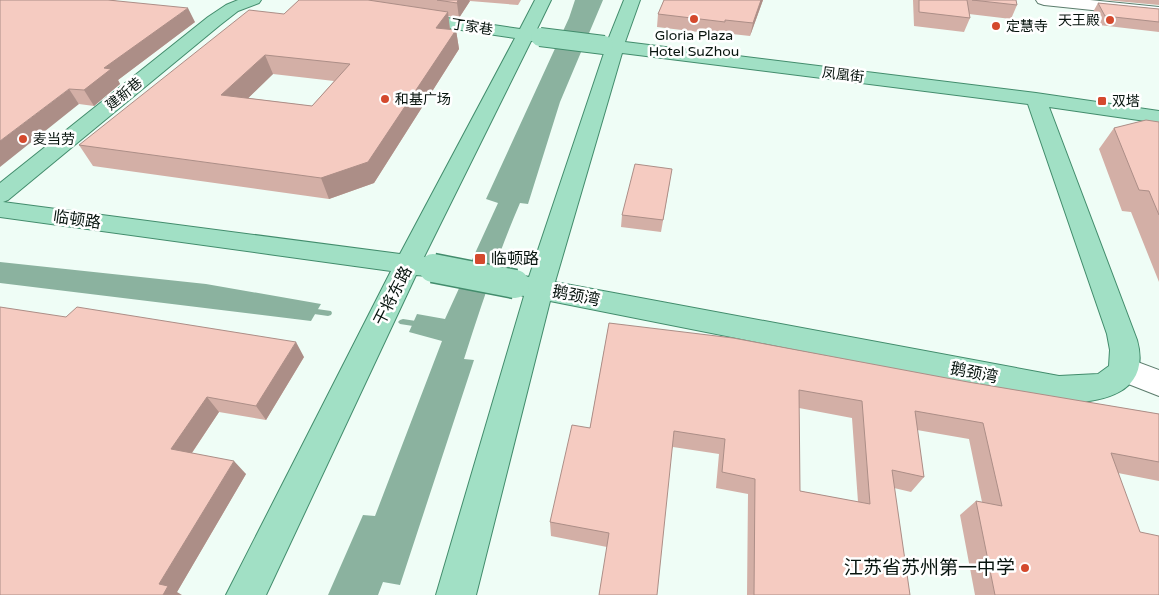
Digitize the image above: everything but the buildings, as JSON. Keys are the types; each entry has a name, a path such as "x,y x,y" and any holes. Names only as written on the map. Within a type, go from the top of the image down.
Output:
{"main road":[{"name":"建新巷","path":"0,195 214,21 232,8 253,0"},
{"name":"干将东路","path":"246,595 387,305 421,266 533,36 544,0"},
{"path":"456,595 527,287 609,45 632,0"},
{"name":"丁家巷","path":"394,15 533,36"},
{"name":"凤凰街","path":"533,36 1037,103 1159,117"},
{"name":"凤凰街","path":"1037,103 1159,125"},
{"path":"1037,103 1116,319 1124,347 1124,369"},
{"name":"临顿路","path":"0,209 421,266 527,287"},
{"name":"鹅颈湾","path":"527,287 1059,389 1100,386 1118,377 1124,369"}],"street":[{"path":"1044,0 1159,12"},
{"path":"1124,369 1159,384"}],"shaded area":[{"path":"575,0 603,0 560,102 528,204 520,203 490,280 464,359 474,360 400,585 383,582 378,595 328,595 363,515 375,516 442,341 409,332 417,314 445,319 498,203 486,199 569,18"},
{"path":"0,262 206,284 321,304 311,321 0,283"}],"waterway":[{"path":"317,312 328,313"},
{"path":"403,322 413,323"}],"place":[{"name":"Gloria Plaza Hotel SuZhou","path":"694,19"},
{"name":"天王殿","path":"1110,20"},
{"name":"定慧寺","path":"996,26"},
{"name":"和基广场","path":"385,99"},
{"name":"双塔","path":"1102,101"},
{"name":"麦当劳","path":"23,139"},
{"name":"临顿路","path":"480,259"},
{"name":"江苏省苏州第一中学","path":"1025,568"}]}
